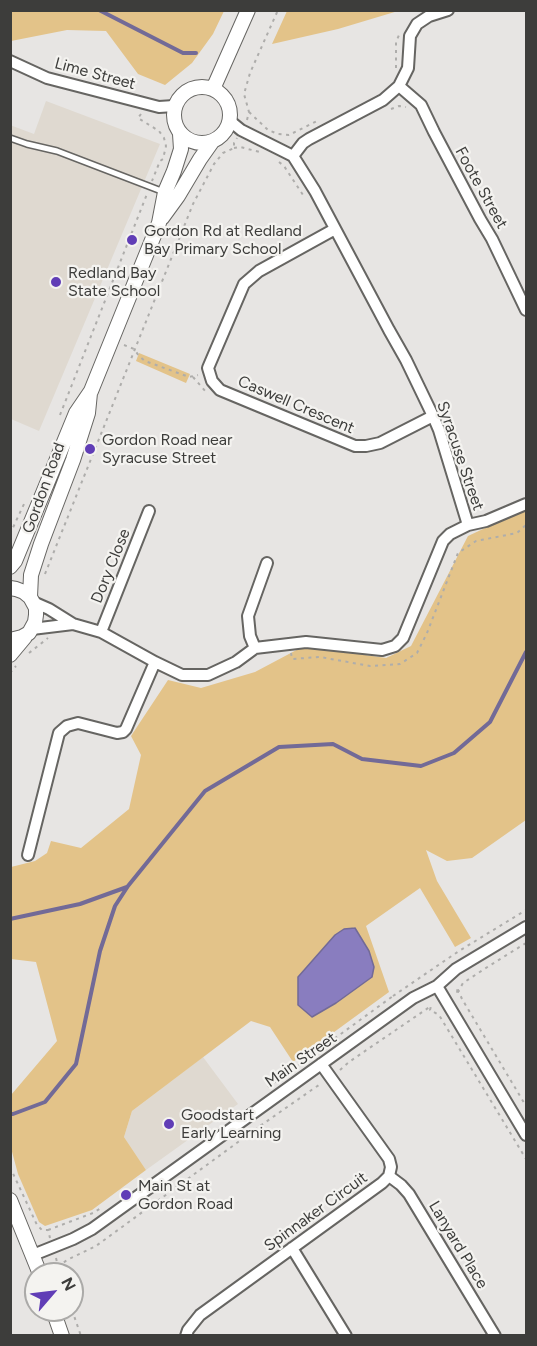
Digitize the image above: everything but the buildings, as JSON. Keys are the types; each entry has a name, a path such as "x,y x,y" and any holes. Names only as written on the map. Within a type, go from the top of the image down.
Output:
{"street":[{"path":"213,89 248,10"},
{"path":"174,106 180,96 190,89 201,87 213,89 227,102 230,121 241,130 293,156 309,139 383,100 399,86 408,68 410,36 417,24 429,16 448,10"},
{"name":"Lime Street","path":"10,61 47,78 149,104 174,106"},
{"name":"Foote Street","path":"399,86 421,105 492,239 526,310"},
{"name":"Gordon Road","path":"10,567 15,561 76,414 91,391 159,223 165,192 181,149 180,134 174,121 174,106"},
{"name":"Gordon Road","path":"159,223 200,159 212,142 224,134 230,121"},
{"path":"180,134 195,143 212,142"},
{"name":"Syracuse Street","path":"73,624 101,632 182,675 208,675 236,662 255,648 306,642 382,650 394,646 403,638 442,541 468,525 433,416 406,360 315,191 293,156"},
{"path":"208,369 244,284 259,271 335,229"},
{"name":"Caswell Crescent","path":"208,369 212,381 220,390 355,446 380,443 433,416"},
{"name":"Gordon Road","path":"30,631 36,615 32,599 31,575 88,413 91,391"},
{"path":"468,525 486,522 526,504"},
{"name":"Dory Close","path":"101,632 149,512"},
{"path":"255,648 250,636 248,616 267,563"},
{"path":"10,588 24,592 73,624"},
{"path":"10,640 22,638 30,631 73,624"},
{"path":"16,658 30,631"},
{"path":"28,855 59,734 67,726 78,723 117,733 123,732 155,662"},
{"name":"Main Street","path":"33,1255 92,1229 413,998 437,986 456,969 526,927"},
{"path":"437,986 526,1135"},
{"name":"Spinnaker Circuit","path":"186,1335 200,1315 382,1183 388,1176 391,1167 389,1159 321,1064"},
{"name":"Lanyard Place","path":"388,1176 409,1194 495,1335"},
{"path":"10,1200 36,1262"},
{"path":"292,1248 346,1335"}],"lane":[{"path":"10,138 57,151 165,192"}],"path":[{"path":"248,118 249,112 244,94 250,73 278,10"},
{"path":"396,70 396,42 400,30"},
{"path":"59,420 160,161 163,159 166,146 164,138 159,131 138,118 149,104"},
{"path":"392,108 399,106 410,109"},
{"path":"249,112 268,130 278,134 289,135 320,120"},
{"path":"234,143 234,148"},
{"path":"44,577 193,204 214,164 223,153 240,147 262,153"},
{"path":"271,158 284,166 307,201"},
{"path":"134,349 145,361 189,377 208,369"},
{"path":"10,534 24,504"},
{"path":"460,542 463,550"},
{"path":"28,653 55,634"},
{"path":"10,673 16,658"},
{"path":"262,1092 393,996 459,951 526,910"},
{"path":"526,943 463,983 459,990 454,991 459,992 526,1106"},
{"path":"393,996 402,1007"},
{"path":"339,1071 431,1006 430,1010 439,1014 526,1159"},
{"path":"64,1262 96,1246 319,1085"},
{"path":"10,1167 37,1225 42,1230 48,1230 93,1213 102,1207"},
{"path":"48,1230 57,1262"}],"shaded area":[{"path":"11,10 224,11 213,34 192,63 165,85 138,74 106,31 67,30 11,41"},
{"path":"287,11 398,11 338,29 272,44"},
{"name":"Redland Bay State School","path":"46,101 160,144 39,431 11,419 10,125 34,134"},
{"path":"139,353 190,374 186,383 136,361"},
{"path":"526,509 526,820 472,858 447,861 426,850 437,881 471,938 455,947 420,888 366,926 389,992 293,1062 270,1027 251,1021 132,1111 124,1137 146,1170 92,1210 45,1226 39,1222 18,1174 11,1148 11,1095 57,1041 36,962 11,959 11,867 35,861 47,853 51,841 81,848 129,809 141,755 131,736 168,680 201,688 255,672 304,646 386,658 411,646 468,536"},
{"path":"355,928 369,951 374,967 372,977 312,1017 298,1005 298,977 335,935 344,929"},
{"name":"Goodstart Early Learning","path":"203,1057 238,1104 146,1170 124,1137 132,1111"}],"waterway":[{"path":"99,10 183,53 196,53"},
{"path":"10,1114 45,1102 76,1064 100,951 115,906 128,886 205,791 279,747 333,744 362,759 421,766 454,753 490,722 526,652"},
{"path":"10,919 80,904 127,887"}],"place":[{"name":"Gordon Rd at Redland Bay Primary School","path":"132,240"},
{"name":"Redland Bay State School","path":"56,282"},
{"name":"Gordon Road near Syracuse Street","path":"90,449"},
{"name":"Goodstart Early Learning","path":"169,1124"},
{"name":"Main St at Gordon Road","path":"126,1195"}]}
